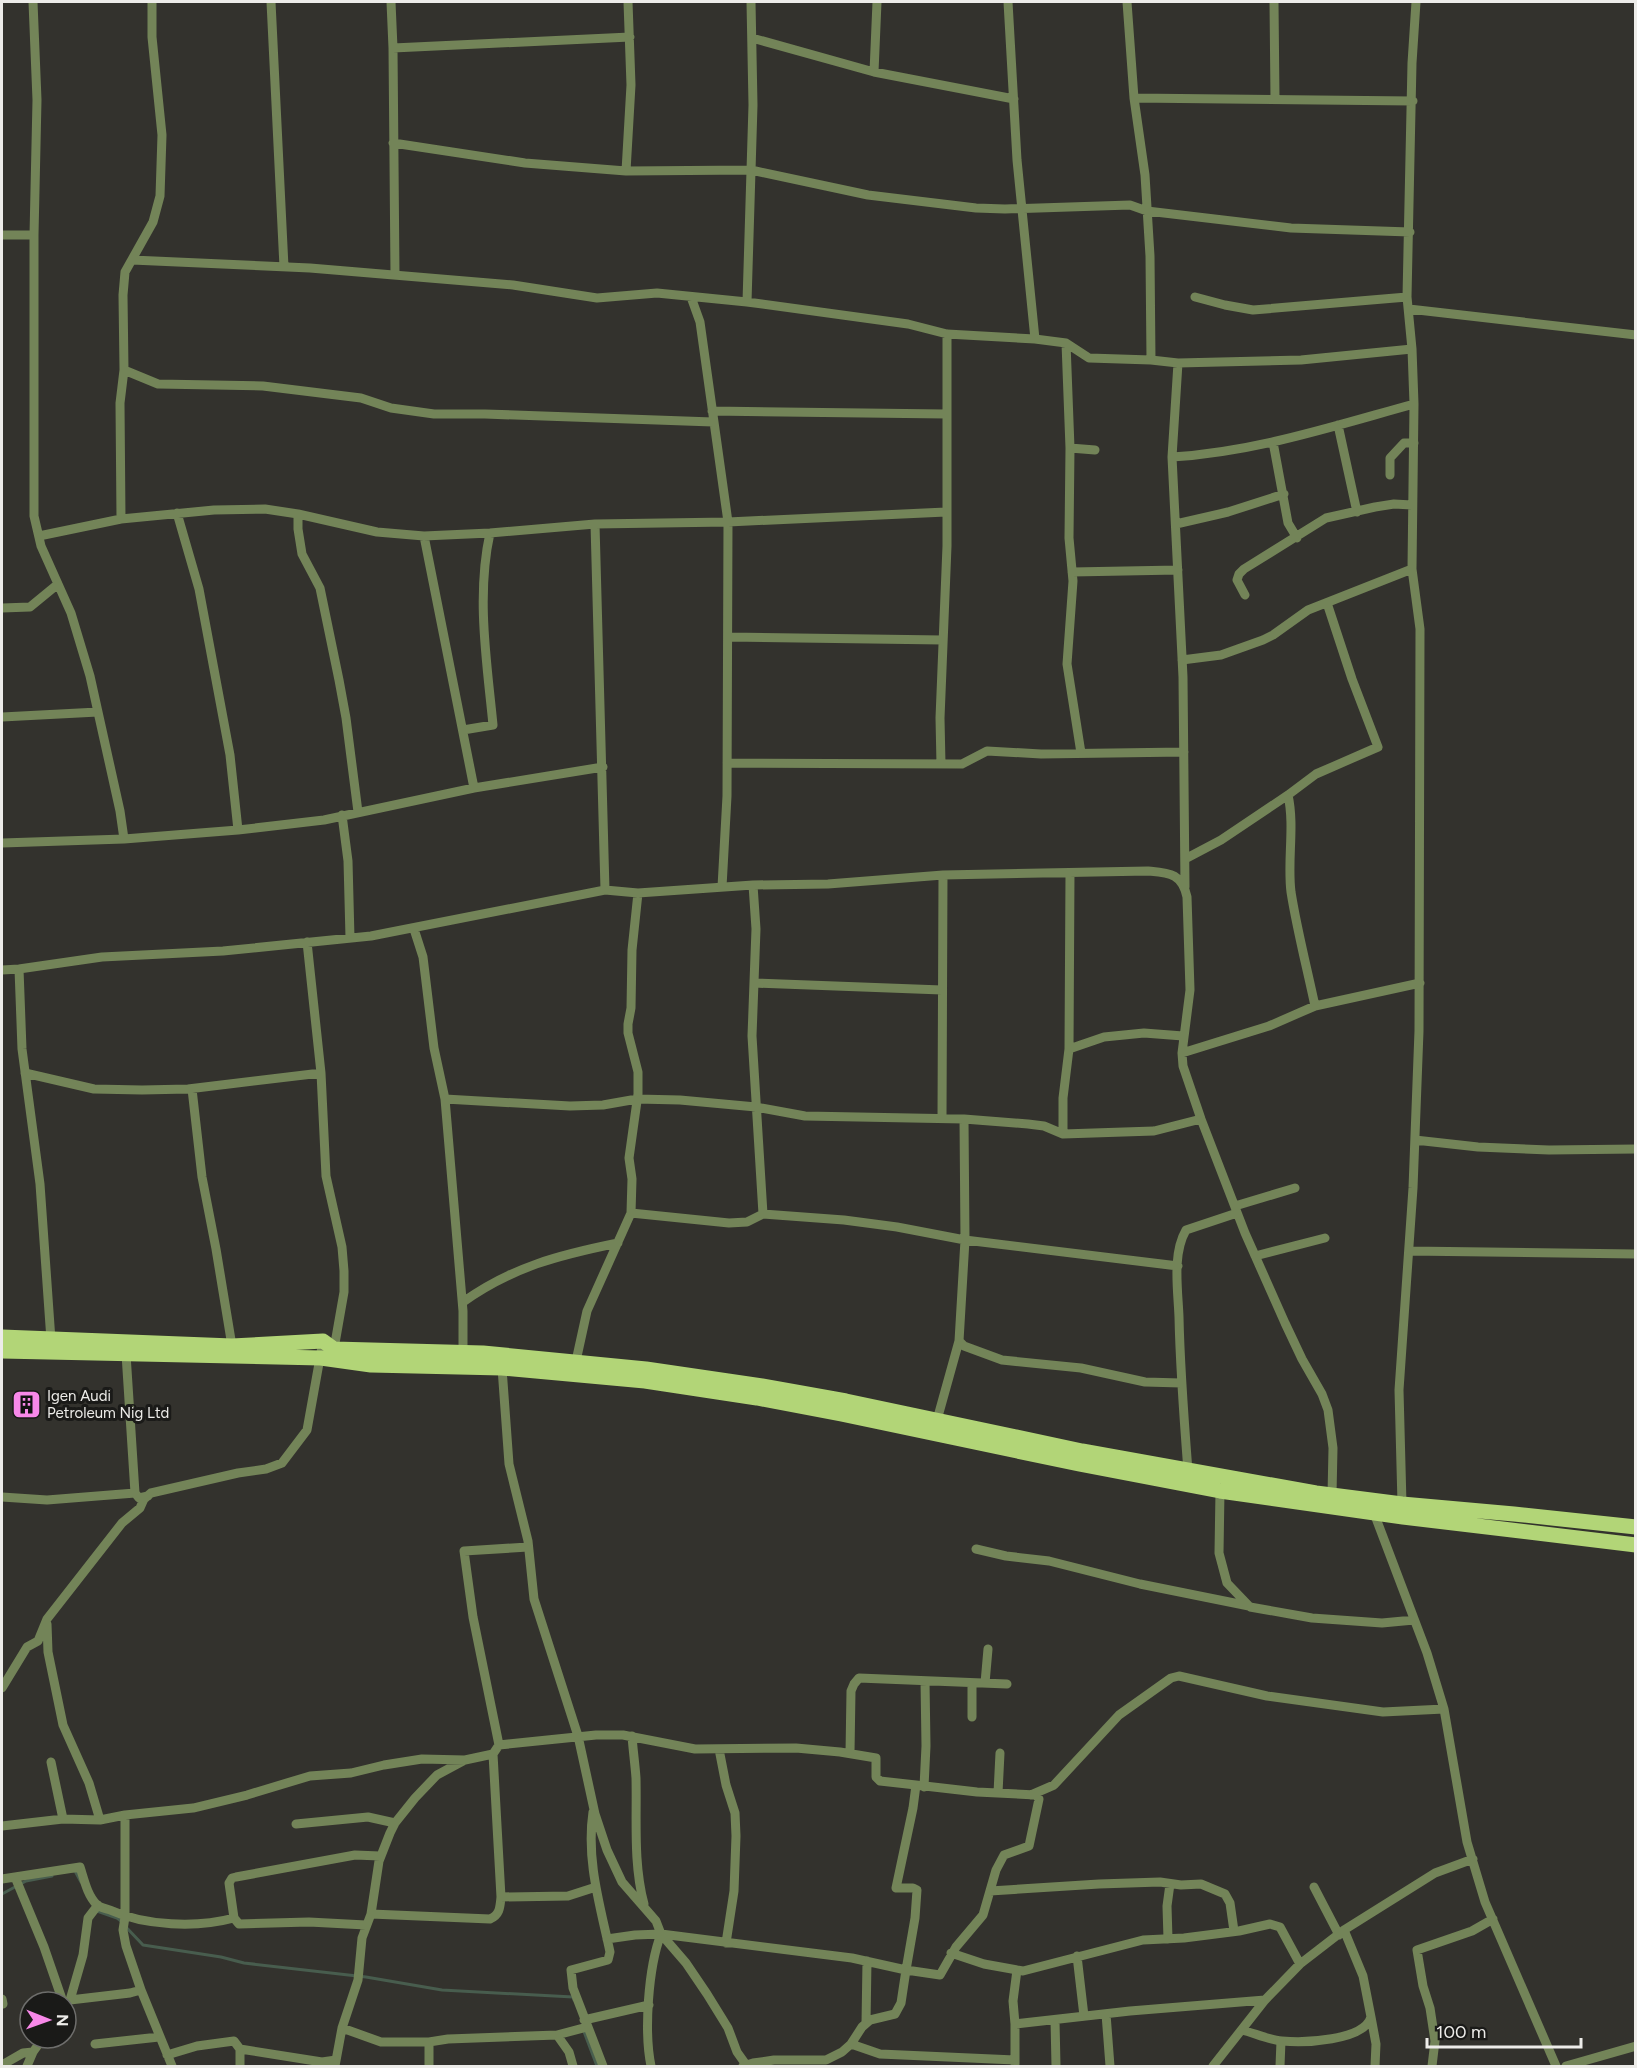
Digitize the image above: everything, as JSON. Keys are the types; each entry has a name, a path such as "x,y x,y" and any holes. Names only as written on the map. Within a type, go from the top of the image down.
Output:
{"main road":[{"path":"2,1337 231,1346 328,1345 576,1361 762,1386 1082,1451 1332,1495 1635,1527"},
{"path":"2,1351 321,1358 371,1365 502,1368 645,1381 757,1398 1220,1491 1374,1513 1635,1545"}],"street":[{"path":"33,2 37,100 34,235 34,516 41,546 71,613 90,676 120,811 124,839"},
{"path":"121,519 120,403 124,370 125,272 153,222 160,196 162,135 152,38 152,2"},
{"path":"272,2 284,267"},
{"path":"391,2 394,275"},
{"path":"626,171 631,85 628,2"},
{"path":"747,302 753,105 751,2"},
{"path":"874,72 877,2"},
{"path":"1008,2 1021,208 1035,339"},
{"path":"1127,2 1134,98 1145,175 1150,256 1151,360"},
{"path":"1274,2 1275,99"},
{"path":"1402,1504 1399,1390 1415,1140 1419,983 1420,629 1412,569 1414,404 1407,297 1416,2"},
{"path":"393,48 630,37"},
{"path":"752,38 874,72 1014,99"},
{"path":"1134,98 1413,101"},
{"path":"393,143 525,163 626,171 751,170 868,195 976,208 1130,205 1147,211 1291,228 1410,232"},
{"path":"2,235 34,235"},
{"path":"132,260 394,275 513,285 597,298 657,293 747,302 908,324 948,334 1066,343 1089,358 1178,363 1301,360 1412,349"},
{"path":"691,297 700,322 728,522 727,763 722,887"},
{"path":"1195,297 1253,310 1407,297"},
{"path":"1409,309 1635,335"},
{"path":"941,764 948,334"},
{"path":"1066,343 1070,448 1069,538 1072,572 1068,664 1082,753"},
{"path":"1178,363 1172,457 1182,660 1185,887 1190,990 1182,1053 1183,1066 1201,1119 1255,1256 1297,1350 1322,1394 1328,1410 1333,1448 1332,1495"},
{"path":"124,370 158,384 263,386 361,398 391,408 434,414 713,422"},
{"path":"1172,457 1209,454 1273,442 1414,404"},
{"path":"712,411 946,414"},
{"path":"1338,424 1357,512"},
{"path":"1273,442 1288,523 1297,538"},
{"path":"1390,475 1390,458 1404,443 1414,442"},
{"path":"1070,448 1095,450"},
{"path":"1176,524 1228,512 1284,494"},
{"path":"1245,595 1237,580 1239,574 1326,518 1385,506 1412,505"},
{"path":"39,536 121,519 214,510 265,509 377,532 424,536 490,534 595,524 728,522 946,512"},
{"path":"177,513 199,589 230,755 238,830"},
{"path":"298,514 302,554 320,588 339,680 358,812"},
{"path":"595,524 605,890"},
{"path":"463,730 493,725 483,605 486,550 490,534"},
{"path":"424,536 474,788"},
{"path":"1182,660 1221,655 1263,640 1308,610 1412,569"},
{"path":"1072,572 1178,570"},
{"path":"2,608 30,607 58,584"},
{"path":"1185,859 1221,840 1316,774 1378,747 1352,679 1327,603"},
{"path":"729,637 943,640"},
{"path":"2,717 98,712"},
{"path":"727,763 962,764 987,751 1184,752"},
{"path":"2,843 124,839 238,830 324,820 474,788 603,767"},
{"path":"1288,795 1292,816 1291,891 1315,1006"},
{"path":"342,815 348,861 350,938"},
{"path":"2,970 102,957 223,951 350,938 414,929 605,890 638,892 753,885 828,884 943,875 1148,871 1169,873 1180,880 1185,887"},
{"path":"1062,1134 1069,1048 1070,873"},
{"path":"942,1118 943,875"},
{"path":"753,885 756,929 752,1036 763,1214"},
{"path":"576,1361 587,1311 631,1213 632,1179 629,1158 638,1099 638,1072 628,1033 632,950 638,892"},
{"path":"414,929 423,957 434,1048 445,1099 463,1302 463,1352"},
{"path":"126,1354 135,1493 139,1498 164,1488 266,1469 282,1463 307,1430 321,1358 328,1345 344,1292 344,1271 342,1247 326,1176 321,1073 307,942"},
{"path":"19,969 25,1073 40,1184 51,1340"},
{"path":"754,983 942,990"},
{"path":"1182,1053 1269,1026 1315,1006 1419,983"},
{"path":"1069,1048 1104,1037 1144,1033 1184,1036"},
{"path":"25,1073 94,1089 192,1089 321,1073"},
{"path":"192,1089 202,1177 231,1346"},
{"path":"445,1099 570,1106 603,1105 638,1099 680,1100 756,1107 805,1116 942,1118 1044,1126 1062,1134 1154,1131 1201,1119"},
{"path":"937,1420 959,1341 965,1240 964,1119"},
{"path":"1415,1140 1478,1147 1549,1150 1635,1149"},
{"path":"1188,1471 1181,1383 1178,1266 1182,1237 1186,1230 1295,1188"},
{"path":"631,1213 729,1223 747,1222 763,1214 897,1227 965,1240 1178,1266"},
{"path":"1255,1256 1325,1238"},
{"path":"463,1302 478,1291 528,1266 565,1254 618,1243"},
{"path":"1409,1251 1635,1254"},
{"path":"959,1341 964,1346 1002,1360 1081,1368 1145,1382 1181,1383"},
{"path":"502,1368 509,1464 528,1547 534,1599 578,1737 607,1850 622,1882 645,1906 656,1921 661,1934 686,1963 707,1994 728,2028 745,2066 774,2060 827,2063 851,2044 866,2023 895,2014 901,2003 915,1918 917,1890 896,1888 920,1786 926,1746 925,1681"},
{"path":"1220,1491 1219,1553 1227,1583 1250,1607"},
{"path":"2,1497 47,1500 135,1493"},
{"path":"2,1688 27,1647 38,1641 47,1619 122,1523 140,1508 148,1496"},
{"path":"1374,1513 1427,1653 1444,1709 1465,1831 1485,1902 1556,2067"},
{"path":"371,1914 490,1919 496,1917 499,1912 501,1897 493,1754 499,1745 473,1617 464,1551 528,1547"},
{"path":"976,1549 1006,1556 1049,1561 1140,1584 1311,1618 1371,1623 1414,1620"},
{"path":"47,1619 48,1652 63,1725 89,1783 100,1820"},
{"path":"985,1683 988,1649"},
{"path":"1031,1795 1054,1785 1119,1715 1171,1678 1179,1676 1267,1696 1383,1712 1444,1709"},
{"path":"850,1754 851,1691 859,1678 1007,1684"},
{"path":"972,1683 972,1717"},
{"path":"499,1745 596,1735 632,1736 695,1749 796,1748 876,1758 876,1777 880,1780 998,1794 1036,1795 1039,1798 1029,1846 1004,1855 996,1870 983,1915 951,1953 940,1975 867,1961 661,1934 607,1939"},
{"path":"632,1736 636,1778 635,1823 640,1889 645,1906"},
{"path":"719,1749 726,1785 735,1813 736,1836 734,1891 726,1943"},
{"path":"998,1794 1000,1753"},
{"path":"2,1826 63,1819 100,1820 193,1808 310,1776 351,1773 422,1759 465,1760 493,1754"},
{"path":"240,2049 335,2063 342,2028 358,1975 362,1938 371,1914 380,1857 395,1823 415,1798 437,1775 465,1760"},
{"path":"51,1762 63,1819"},
{"path":"594,1806 590,1849 610,1952 608,1960 571,1970 573,1988 600,2053 603,2067"},
{"path":"125,1815 123,1930 141,1990 172,2067"},
{"path":"296,1824 368,1817 395,1823"},
{"path":"366,1925 309,1922 239,1924 234,1918 229,1888 232,1878 355,1855 380,1857"},
{"path":"1213,2067 1265,2000 1300,1964 1342,1933 1435,1873 1473,1859"},
{"path":"2,1880 17,1882 80,1867 88,1890 98,1905 125,1917 173,1923 223,1921 234,1918"},
{"path":"17,1882 62,1990"},
{"path":"990,1891 1099,1884 1160,1882 1181,1885 1201,1884 1225,1894 1230,1903 1234,1931"},
{"path":"1168,1939 1167,1906 1170,1884"},
{"path":"501,1897 568,1896 596,1887"},
{"path":"1314,1887 1342,1933 1363,1976 1376,2044 1376,2067"},
{"path":"70,1990 83,1955 89,1914 98,1905"},
{"path":"1432,2067 1435,2041 1417,1950 1472,1931 1492,1919"},
{"path":"951,1953 984,1964 1017,1970 1030,1969 1143,1940 1234,1931 1270,1924 1280,1927 1300,1964"},
{"path":"651,2067 649,1986 661,1934"},
{"path":"1077,1956 1084,2016"},
{"path":"866,2023 867,1961"},
{"path":"851,2044 880,2054 1015,2063 1013,2001 1017,1970"},
{"path":"78,2000 141,1990"},
{"path":"1015,2024 1265,2000"},
{"path":"342,2028 381,2042 429,2042 448,2039 557,2035 577,2030 586,2023 649,2005"},
{"path":"1106,2014 1110,2067"},
{"path":"1242,2030 1281,2041 1337,2038 1362,2030 1371,2017"},
{"path":"1055,2020 1056,2067"},
{"path":"557,2035 569,2052 573,2067"},
{"path":"95,2043 159,2037"},
{"path":"167,2055 197,2046 234,2041 240,2049 240,2067"},
{"path":"1280,2067 1281,2041"},
{"path":"429,2042 429,2067"},
{"path":"1566,2067 1635,2046"},
{"path":"2,2066 23,2053 33,2052 27,2067"}],"waterway":[{"path":"73,1871 81,1882"},
{"path":"2,1894 26,1881 52,1876"},
{"path":"97,1911 121,1921"},
{"path":"125,1926 143,1945 221,1957 244,1963 366,1977 442,1990 573,1997 574,2000"},
{"path":"583,2029 597,2066"}],"place":[{"name":"Igen Audi Petroleum Nig Ltd","path":"26,1405"}]}
